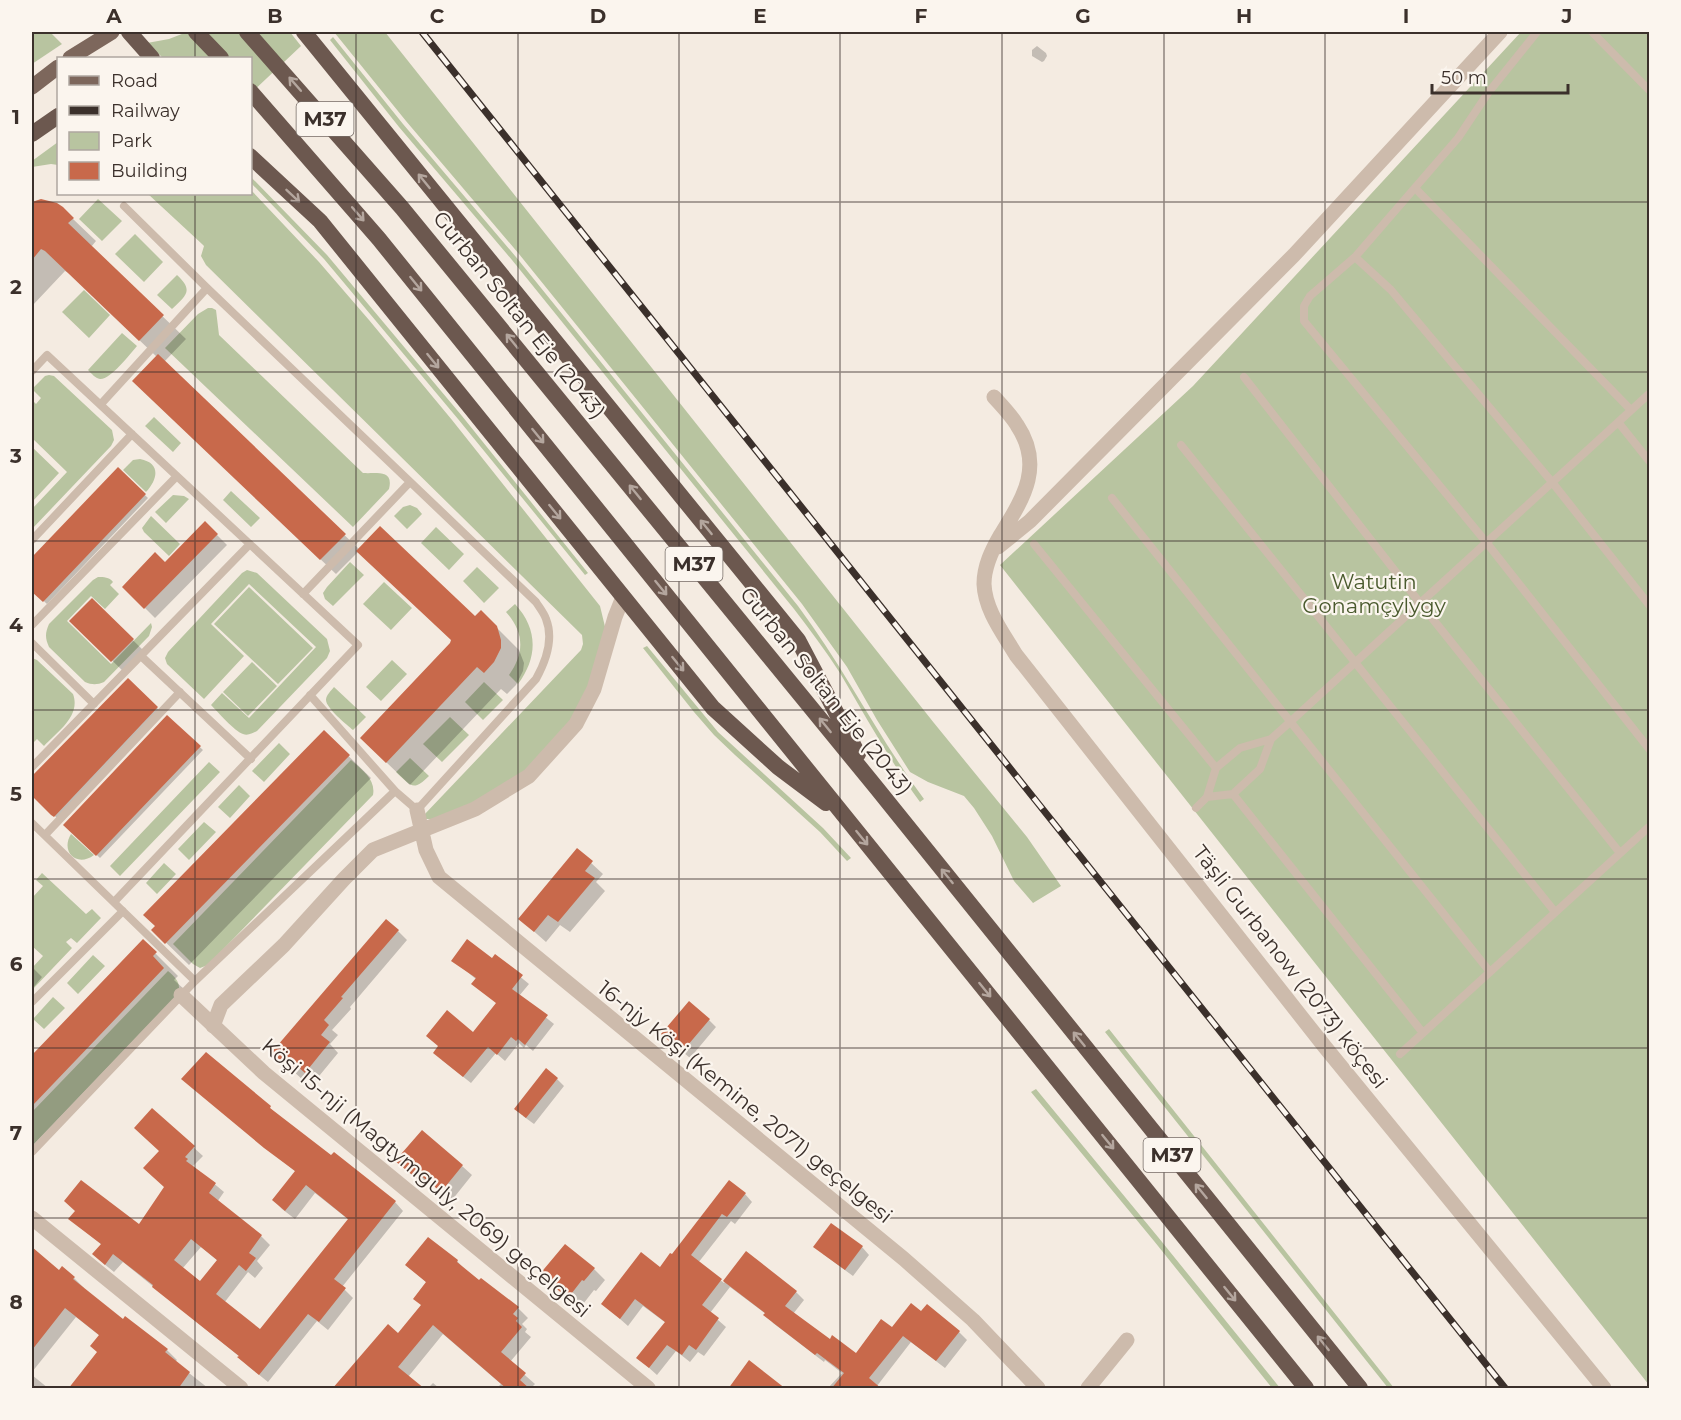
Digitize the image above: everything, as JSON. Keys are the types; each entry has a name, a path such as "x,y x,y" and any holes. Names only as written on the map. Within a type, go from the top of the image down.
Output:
{"highway":[{"path":"129,32 151,57"},
{"path":"196,32 220,57"},
{"name":"Gurban Soltan Eje (2043)","path":"247,32 402,208 875,786 1360,1389"},
{"path":"304,32 798,640 875,786"},
{"name":"M37","path":"252,93 379,238 1306,1389"},
{"path":"32,134 57,117"},
{"path":"252,158 320,221 713,708 778,767 847,819"}],"main road":[{"path":"72,57 112,32"},
{"path":"32,87 57,68"}],"street":[{"path":"990,553 1030,521 1293,255 1500,32"},
{"name":"Täşli Gurbanow (2073) köçesi","path":"994,397 1018,426 1027,447 1031,470 1025,493 990,553 984,582 986,598 993,616 1016,655 1325,1047 1604,1389"},
{"path":"213,1026 221,1005 284,945 373,850 475,809 529,776 576,724 594,689 623,597"},
{"name":"16-njy Köşi (Kemine, 2071) geçelgesi","path":"417,810 426,850 438,877 903,1259 973,1320 1038,1389"},
{"name":"Köşi 15-nji (Magtymguly, 2069) geçelgesi","path":"181,995 264,1073 648,1389"},
{"path":"32,1218 241,1389"},
{"path":"1088,1389 1127,1340"}],"lane":[{"path":"1537,32 1488,93 1458,138 1355,257 1310,296 1304,306 1304,321 1486,542 1650,750"},
{"path":"1592,32 1650,91"},
{"path":"1415,188 1630,410"},
{"path":"124,206 536,602 546,619 550,639 545,663 537,679 417,810 394,791 310,694"},
{"path":"1355,257 1391,290 1552,482 1650,606"},
{"path":"100,405 207,288"},
{"path":"32,370 47,354 358,645 114,902"},
{"path":"1244,377 1420,603 1620,853"},
{"path":"1196,808 1207,797 1216,768 1239,748 1271,739 1650,393"},
{"path":"1618,422 1650,462"},
{"path":"32,540 132,434"},
{"path":"1181,445 1555,912"},
{"path":"32,625 177,476"},
{"path":"303,594 410,482"},
{"path":"1112,498 1490,972"},
{"path":"32,767 250,544"},
{"path":"1034,544 1216,768"},
{"path":"32,643 94,704"},
{"path":"141,656 251,759"},
{"path":"45,835 180,692"},
{"path":"1207,797 1233,794 1260,769 1271,739"},
{"path":"32,1152 195,981 394,791"},
{"path":"1233,794 1423,1033"},
{"path":"1400,1054 1650,826"},
{"path":"33,827 45,835 195,981"},
{"path":"32,1002 123,911"}],"green space":[{"path":"34,32 50,32 62,44 32,64 32,36"},
{"path":"187,32 290,32 301,46 252,92 252,57 162,57 147,43 169,39"},
{"path":"334,32 385,32 1027,837 1061,886 1033,903 1014,881 992,836 964,796 928,782 910,772 847,667 802,604 519,254"},
{"name":"Watutin Gonamçylygy","path":"1521,32 1649,32 1649,1385 1000,565 1193,386"},
{"path":"333,37 403,124 516,257 798,606 924,799 920,802 909,786 840,673 794,609 512,260 399,127 330,40"},
{"path":"57,143 57,165 32,167 32,161"},
{"path":"252,178 327,255 462,416 588,573 585,575 324,259 252,184"},
{"path":"252,191 319,262 369,320 600,606 607,635 574,725 511,783 471,805 437,819 425,819 424,815 581,650 582,635 206,265 201,256 204,246 149,195 252,195"},
{"path":"98,199 122,221 102,241 79,219"},
{"path":"135,234 163,262 144,282 115,254"},
{"path":"177,275 187,289 172,309 157,295"},
{"path":"84,290 110,315 89,338 62,312"},
{"path":"208,308 216,310 219,335 363,473 383,474 389,478 389,489 353,527 165,348 198,314"},
{"path":"122,333 137,346 109,375 97,378 88,370"},
{"path":"49,375 54,376 112,430 114,440 111,446 32,529 32,509 67,472 32,438 32,400 36,404 41,398 32,389"},
{"path":"154,417 181,443 173,452 145,426"},
{"path":"32,447 59,473 32,502"},
{"path":"140,459 151,464 155,472 153,482 146,492 123,470 133,460"},
{"path":"231,491 260,518 251,527 223,500"},
{"path":"173,495 189,499 166,523 155,512"},
{"path":"410,505 422,514 407,529 394,516 403,507"},
{"path":"151,516 180,544 169,556 142,528"},
{"path":"436,527 464,554 449,570 421,543"},
{"path":"350,562 364,575 333,606 325,599 323,593"},
{"path":"477,567 499,588 484,603 463,581"},
{"path":"247,570 257,573 327,639 330,651 327,658 257,731 247,735 235,729 211,705 222,693 249,718 316,647 249,584 211,624 244,656 204,699 167,664 165,658 168,652"},
{"path":"98,577 111,580 113,582 110,585 119,594 105,609 91,596 67,621 111,664 151,623 152,627 149,636 104,682 90,684 85,682 49,647 46,636 49,624"},
{"path":"384,582 412,608 391,630 363,604"},
{"path":"249,587 313,648 278,684 214,624"},
{"path":"515,604 528,623 533,643 529,664 518,684 509,675 520,651 519,635 506,612"},
{"path":"647,646 718,732 823,828 851,858 847,861 820,832 714,735 643,648"},
{"path":"32,658 73,694 75,702 67,723 44,746 37,739 32,744"},
{"path":"392,660 407,674 381,701 366,687"},
{"path":"252,662 277,686 248,716 223,692"},
{"path":"484,682 503,700 483,720 465,702"},
{"path":"334,687 366,717 353,730 337,716 327,703 327,696"},
{"path":"450,717 469,735 442,762 423,744"},
{"path":"279,743 290,754 264,782 252,771"},
{"path":"410,758 429,776 419,784 409,784 396,772"},
{"path":"351,760 364,771 370,780 373,795 208,965 200,968 193,964 173,944"},
{"path":"209,762 220,772 120,876 110,866"},
{"path":"239,785 250,796 230,818 218,807"},
{"path":"204,822 216,832 189,860 178,849"},
{"path":"71,834 94,855 82,860 72,856 68,847"},
{"path":"164,863 176,874 157,894 146,883"},
{"path":"42,873 86,914 92,909 101,918 77,943 71,938 66,942 72,948 32,990 32,968 43,956 32,946 32,898 43,886 36,880"},
{"path":"93,955 105,966 78,994 67,983"},
{"path":"168,971 178,982 177,995 32,1146 32,1112"},
{"path":"53,997 65,1008 44,1029 33,1019"},
{"path":"1109,1029 1394,1388 1388,1388 1105,1032"},
{"path":"1036,1089 1280,1388 1272,1388 1031,1092"}],"building":[{"path":"41,199 63,207 74,218 68,223 164,315 139,341 45,251 41,249 32,260 32,202"},
{"path":"158,354 346,534 320,560 132,381"},
{"path":"118,467 146,494 43,602 32,592 32,557"},
{"path":"205,521 218,534 144,609 122,587 155,552 165,562"},
{"path":"380,526 475,616 481,610 497,626 501,640 501,648 494,662 484,673 477,667 386,763 360,738 451,640 356,551"},
{"path":"92,598 134,639 111,662 69,621"},
{"path":"128,678 158,707 54,817 32,796 32,776"},
{"path":"167,715 201,746 96,856 63,825"},
{"path":"324,730 350,755 165,944 151,930 155,926 143,915"},
{"path":"577,848 593,861 585,871 595,878 558,922 548,915 534,932 518,919"},
{"path":"386,919 399,930 324,1020 329,1025 321,1035 330,1042 305,1073 297,1066 293,1071 271,1053"},
{"path":"143,939 157,952 153,956 164,968 32,1106 32,1055"},
{"path":"467,939 492,958 495,954 523,975 512,989 548,1015 525,1045 511,1037 497,1055 488,1047 463,1077 433,1053 438,1046 426,1036 447,1010 473,1032 496,1003 471,984 476,978 451,961"},
{"path":"689,1001 710,1019 682,1052 661,1034"},
{"path":"206,1052 271,1106 270,1108 331,1155 334,1152 396,1201 334,1279 346,1288 319,1322 308,1314 259,1375 237,1357 239,1356 113,1254 105,1265 92,1254 101,1244 68,1219 75,1211 64,1201 81,1180 139,1224 164,1187 143,1168 159,1151 134,1128 152,1108 195,1146 185,1157 188,1159 186,1161 216,1183 209,1193 262,1235 249,1253 256,1258 246,1271 239,1265 216,1294 260,1329 348,1219 306,1185 285,1211 272,1200 295,1171 181,1079","holes":["191,1239 217,1260 200,1281 174,1260"]},
{"path":"546,1068 558,1078 526,1118 514,1109"},
{"path":"422,1130 463,1165 441,1192 419,1174 416,1178 395,1161"},
{"path":"729,1180 746,1193 727,1217 722,1214 691,1255 722,1279 702,1305 719,1318 696,1350 689,1345 682,1355 667,1345 649,1368 636,1358 665,1322 635,1299 620,1319 601,1304 641,1252 660,1267"},
{"path":"831,1223 863,1246 845,1270 813,1247"},
{"path":"428,1237 479,1280 481,1278 519,1307 513,1314 518,1318 516,1321 522,1327 501,1352 526,1373 520,1380 530,1389 507,1389 433,1325 398,1367 425,1389 332,1389 388,1324 398,1333 421,1305 413,1299 426,1282 405,1265"},
{"path":"565,1244 595,1268 568,1298 539,1275"},
{"path":"32,1247 59,1270 62,1266 75,1277 73,1279 123,1319 125,1316 168,1349 165,1352 190,1372 178,1389 68,1389 97,1352 90,1346 99,1335 65,1308 32,1350"},
{"path":"746,1251 797,1291 785,1306 830,1339 832,1335 856,1353 881,1319 892,1327 911,1303 921,1311 927,1304 960,1331 936,1361 903,1336 869,1378 882,1389 831,1389 844,1373 817,1353 815,1355 723,1281"},
{"path":"749,1360 786,1389 728,1389"}],"railway":[{"path":"422,32 1505,1388"}]}
